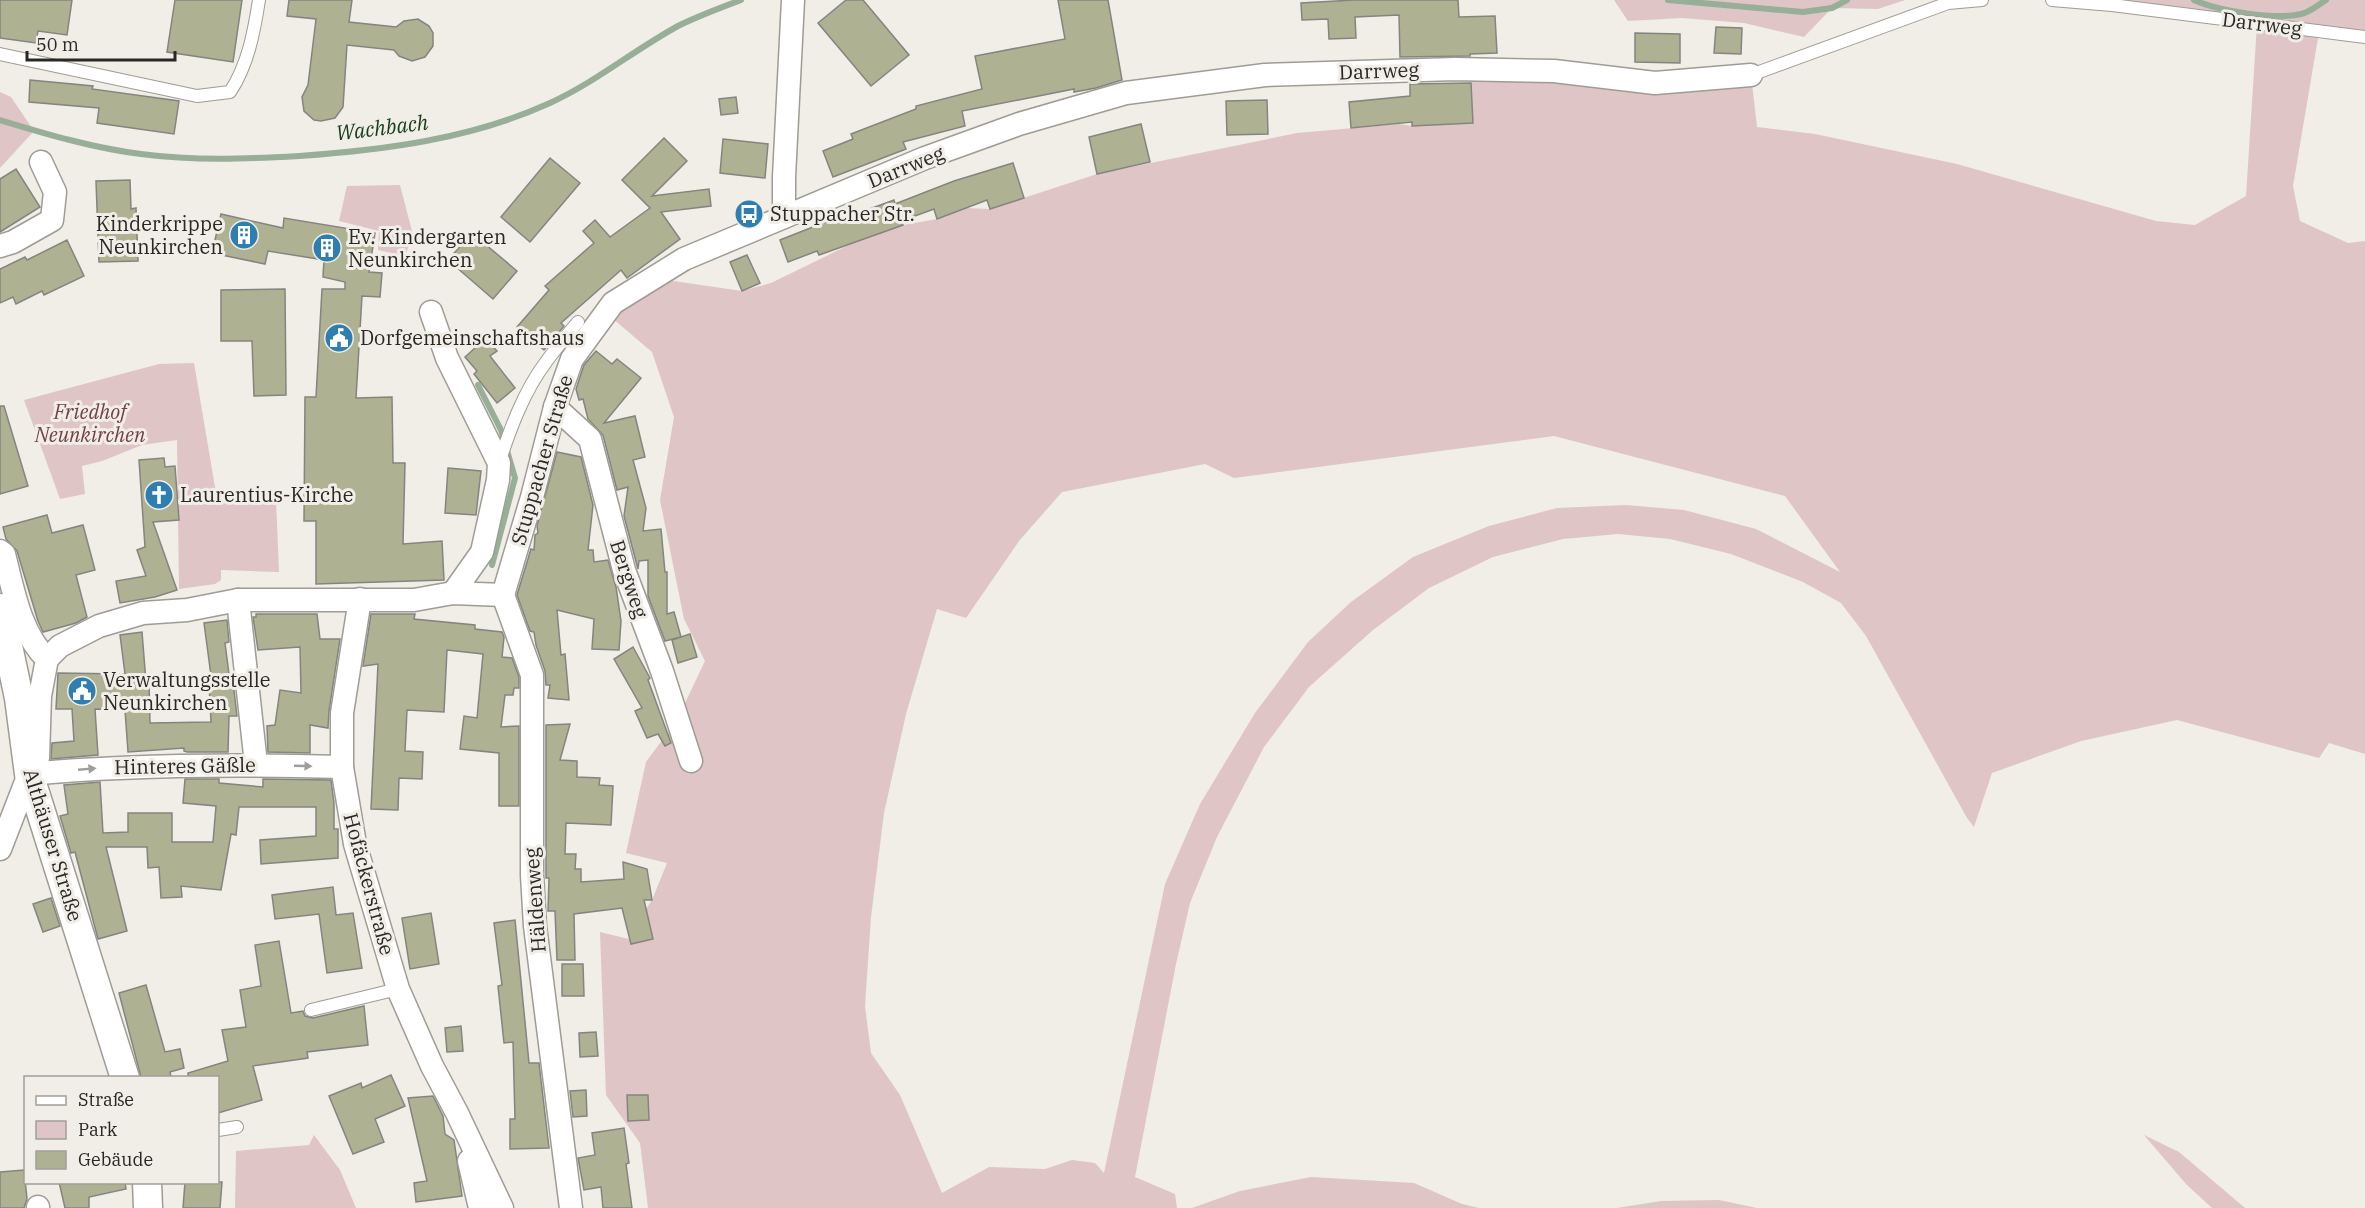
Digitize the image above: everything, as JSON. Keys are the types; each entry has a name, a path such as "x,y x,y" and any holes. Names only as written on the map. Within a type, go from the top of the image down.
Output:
{"street":[{"path":"784,217 792,11"},
{"name":"Darrweg","path":"784,217 925,158 1019,124 1126,93 1265,75 1455,69 1554,71 1655,83 1750,75"},
{"path":"0,246 13,243 52,220 55,192 41,162"},
{"name":"Stuppacher Straße","path":"502,595 532,497 555,407 572,359 612,303 684,259 784,217"},
{"path":"431,312 447,358 499,463 498,480 482,552 453,593"},
{"name":"Bergweg","path":"555,407 590,439 624,570 662,671 691,761"},
{"path":"0,551 4,554 15,597 35,648 47,659"},
{"path":"0,849 29,774 38,758 40,696 47,659 60,646 99,626 143,613 187,610 238,600 414,600 453,593 502,595"},
{"name":"Häldenweg","path":"502,595 532,675 531,874 535,926 571,1208"},
{"name":"Hofäckerstraße","path":"360,599 342,713 342,767 355,844 398,989 432,1066 502,1208"},
{"path":"238,600 256,764"},
{"name":"Althäuser Straße","path":"0,608 19,698 29,774 125,1076"},
{"name":"Hinteres Gäßle","path":"29,774 106,767 256,764 342,767"},
{"name":"Hofäckerstraße","path":"457,1113 480,1208"},
{"path":"147,1184 148,1208"}],"lane":[{"path":"0,54 197,96 230,92 240,77 250,48 259,0"},
{"name":"Darrweg","path":"1750,75 1948,3 1982,0"},
{"name":"Darrweg","path":"2052,0 2112,5 2365,37"},
{"path":"499,463 508,436 539,372 578,322"},
{"path":"311,1010 398,989"},
{"path":"219,1130 237,1127"}],"green space":[{"path":"1614,0 1905,0 1878,9 1832,8 1804,37 1744,23 1682,18 1628,21"},
{"path":"2052,0 2365,0 2365,37 2319,32 2293,186 2300,221 2348,243 2365,241 2365,754 2329,743 2319,758 2177,720 2081,741 1992,773 1974,827 1866,636 1841,603 1803,582 1731,554 1670,539 1618,534 1563,539 1493,557 1429,588 1373,630 1309,687 1264,747 1217,837 1190,903 1135,1177 1175,1194 1177,1208 648,1208 640,1143 606,1095 600,932 641,942 653,938 646,909 667,863 626,853 646,762 677,720 705,661 684,619 660,500 674,417 652,352 605,312 653,278 742,291 771,283 853,243 903,225 937,219 964,208 990,209 1097,174 1297,133 1399,124 1412,126 1473,123 1471,81 1475,69 1751,75 1757,127 1815,134 1957,164 2156,221 2195,225 2246,196 2257,24","holes":["1554,436 1785,496 1840,572 1756,529 1684,510 1626,505 1557,508 1489,526 1413,557 1351,602 1308,642 1255,713 1200,804 1165,884 1104,1173 1095,1163 1072,1160 1045,1169 989,1167 942,1193 900,1095 871,1053 865,1006 871,917 884,813 906,714 937,609 966,618 1019,541 1062,492 1205,464 1234,478"]},
{"path":"0,92 11,97 34,131 0,168"},
{"path":"400,185 413,235 405,256 378,250 379,231 339,221 347,186"},
{"name":"Friedhof Neunkirchen","path":"194,363 217,499 276,499 279,572 221,570 221,580 215,584 179,589 177,440 142,445 102,461 82,466 85,494 60,499 24,400 159,364"},
{"path":"314,1135 340,1170 356,1208 235,1208 236,1151 309,1145"},
{"path":"2144,1135 2179,1152 2245,1208 2212,1208 2186,1184"},
{"path":"1311,1177 1414,1183 1462,1204 1479,1208 1192,1208 1240,1191"},
{"path":"1719,1200 1757,1208 1617,1208 1661,1201"}],"building":[{"path":"0,0 72,0 67,35 38,31 36,43 0,38"},
{"path":"175,0 242,0 233,62 167,52"},
{"path":"289,0 352,0 349,22 396,27 404,21 418,19 429,26 433,33 433,46 425,57 412,61 399,56 394,50 347,45 343,107 335,118 314,120 304,111 302,97 308,85 316,19 287,16"},
{"path":"846,0 863,0 909,55 871,86 818,23"},
{"path":"1058,0 1108,0 1122,80 1096,88 1074,92 1074,89 962,111 965,126 903,142 906,149 833,177 823,151 853,139 851,134 916,109 916,106 982,89 975,56 1065,39"},
{"path":"1354,0 1458,0 1459,17 1495,16 1497,53 1470,54 1470,56 1400,57 1399,15 1355,17 1356,38 1329,39 1328,19 1302,20 1301,3"},
{"path":"1716,27 1742,28 1741,54 1714,53"},
{"path":"1635,33 1680,34 1680,63 1635,62"},
{"path":"30,80 93,86 92,89 179,101 174,134 97,123 99,108 29,102"},
{"path":"1471,83 1473,123 1412,126 1412,122 1351,128 1349,102 1410,96 1410,84"},
{"path":"736,97 738,113 721,115 719,99"},
{"path":"1267,100 1268,134 1227,135 1226,101"},
{"path":"1141,124 1150,162 1097,174 1089,137"},
{"path":"664,138 687,161 652,196 709,189 711,206 661,212 680,239 627,278 621,270 561,323 564,326 544,350 517,327 549,290 545,286 594,243 583,231 595,220 610,237 650,208 622,180"},
{"path":"723,139 768,144 765,178 720,173"},
{"path":"550,158 580,183 530,242 501,217"},
{"path":"1013,163 1024,198 990,209 987,200 937,219 934,209 901,221 903,225 819,255 817,251 788,262 780,240 833,219 834,222 894,200 895,204 954,181"},
{"path":"16,169 40,207 0,232 0,179"},
{"path":"130,180 131,209 136,208 138,261 99,262 96,181"},
{"path":"221,214 283,228 284,218 375,233 369,272 382,273 380,297 362,296 356,398 392,397 393,463 405,463 403,544 442,541 444,580 316,584 316,521 304,521 305,397 316,397 322,289 345,289 345,282 323,277 324,260 268,251 265,264 212,253"},
{"path":"472,233 517,271 493,299 448,260"},
{"path":"67,240 84,276 44,295 42,291 16,304 13,297 0,303 0,269 25,257 27,260"},
{"path":"747,255 760,283 742,291 730,262"},
{"path":"285,289 286,395 254,396 252,341 221,341 221,290"},
{"path":"486,338 497,351 490,356 515,388 497,403 474,374 477,371 465,357"},
{"path":"596,351 612,364 617,359 641,378 604,423 635,416 645,457 633,460 646,508 643,531 661,529 665,572 667,572 667,614 674,612 681,637 665,641 648,596 648,560 639,561 638,569 624,516 628,487 617,490 603,435 588,419 583,399 579,400 576,389 584,365"},
{"path":"0,406 4,406 28,486 0,494"},
{"path":"557,452 581,457 593,505 588,550 593,550 594,562 608,560 616,587 621,621 619,650 592,649 594,619 557,610 561,655 565,654 569,700 548,698 550,685 546,685 545,671 534,632 530,631 517,595 531,549 534,550 535,535 538,533 537,526"},
{"path":"164,458 165,467 175,466 179,520 153,522 177,590 155,597 120,603 116,581 146,576 137,550 145,547 139,460"},
{"path":"448,468 481,471 476,515 445,513"},
{"path":"47,515 52,533 83,525 95,570 76,575 87,617 76,623 43,632 17,551 6,539 3,527"},
{"path":"256,614 317,614 320,639 340,639 328,728 310,725 310,753 268,752 267,726 275,725 280,690 301,693 300,647 258,650 253,617 256,617"},
{"path":"371,614 415,614 414,619 475,625 475,629 502,632 504,637 502,657 512,658 519,677 519,688 514,688 513,695 505,695 501,727 519,726 519,806 499,806 499,753 460,749 464,716 477,718 483,654 447,650 444,712 407,710 405,751 423,752 422,779 399,778 398,810 371,809 378,664 363,666"},
{"path":"227,620 229,642 225,643 237,716 229,716 228,752 187,752 184,748 128,752 125,710 95,709 98,755 51,759 52,743 74,741 72,709 56,709 58,673 125,674 120,635 142,632 146,682 149,682 150,723 211,722 209,683 212,683 204,623"},
{"path":"690,634 697,657 678,663 672,640"},
{"path":"633,647 650,678 648,680 671,743 665,746 658,734 647,738 635,711 642,708 614,659"},
{"path":"570,724 560,760 577,761 577,777 600,778 599,785 613,786 611,825 566,823 565,854 576,854 575,869 581,869 581,882 624,879 623,862 647,869 652,900 644,900 653,939 631,944 622,908 574,914 575,960 557,960 555,911 548,911 549,878 546,878 546,725"},
{"path":"185,779 219,779 219,783 263,787 263,779 331,780 334,829 338,829 338,858 261,864 260,840 316,836 316,807 239,807 236,835 231,834 221,890 181,886 182,897 161,898 159,867 148,868 147,847 106,847 127,931 98,939 75,852 71,853 60,816 68,814 64,785 100,782 103,833 128,832 128,813 172,813 172,842 213,842 216,806 183,803"},
{"path":"333,887 336,915 353,913 362,968 327,973 319,914 275,919 272,895"},
{"path":"51,898 60,926 43,932 33,904"},
{"path":"431,913 439,964 410,969 402,918"},
{"path":"515,920 529,1063 539,1063 549,1148 510,1149 510,1119 515,1119 513,1042 504,1043 498,986 502,985 494,923"},
{"path":"279,941 291,1013 303,1011 305,1016 313,1018 364,1006 368,1045 307,1052 308,1058 253,1066 262,1100 219,1113 219,1076 188,1076 188,1073 228,1061 222,1030 246,1027 240,990 261,986 255,945"},
{"path":"562,964 583,964 584,996 562,996"},
{"path":"146,985 165,1052 180,1049 184,1068 170,1072 171,1076 141,1076 119,993"},
{"path":"461,1026 463,1051 447,1052 445,1028"},
{"path":"596,1032 598,1056 580,1057 579,1033"},
{"path":"391,1075 405,1106 375,1119 384,1142 353,1154 329,1096 361,1083 362,1088"},
{"path":"586,1090 587,1116 573,1117 570,1091"},
{"path":"627,1095 648,1095 649,1120 628,1121"},
{"path":"433,1096 443,1116 445,1134 454,1140 462,1196 416,1202 414,1183 427,1181 408,1098"},
{"path":"624,1128 632,1208 603,1208 601,1187 584,1190 578,1158 595,1155 592,1133"},
{"path":"24,1170 27,1199 24,1208 0,1208 0,1172"},
{"path":"222,1182 220,1208 183,1208 185,1184 219,1184"},
{"path":"59,1184 125,1184 126,1189 89,1197 89,1208 65,1208"}],"waterway":[{"name":"Wachbach","path":"0,120 105,148 181,158 240,159 299,156 427,141 490,126 550,103 567,95 678,26 741,0"},
{"name":"Wachbach","path":"1668,0 1803,12 1832,8 1847,0"},
{"name":"Wachbach","path":"2194,0 2232,11 2277,16 2304,13 2326,0"},
{"path":"478,385 501,430 515,478 492,565"}],"place":[{"name":"Stuppacher Str.","path":"749,214"},
{"name":"Kinderkrippe Neunkirchen","path":"244,235"},
{"name":"Ev. Kindergarten Neunkirchen","path":"327,248"},
{"name":"Dorfgemeinschaftshaus","path":"339,338"},
{"name":"Laurentius-Kirche","path":"159,495"},
{"name":"Verwaltungsstelle Neunkirchen","path":"82,691"}]}
